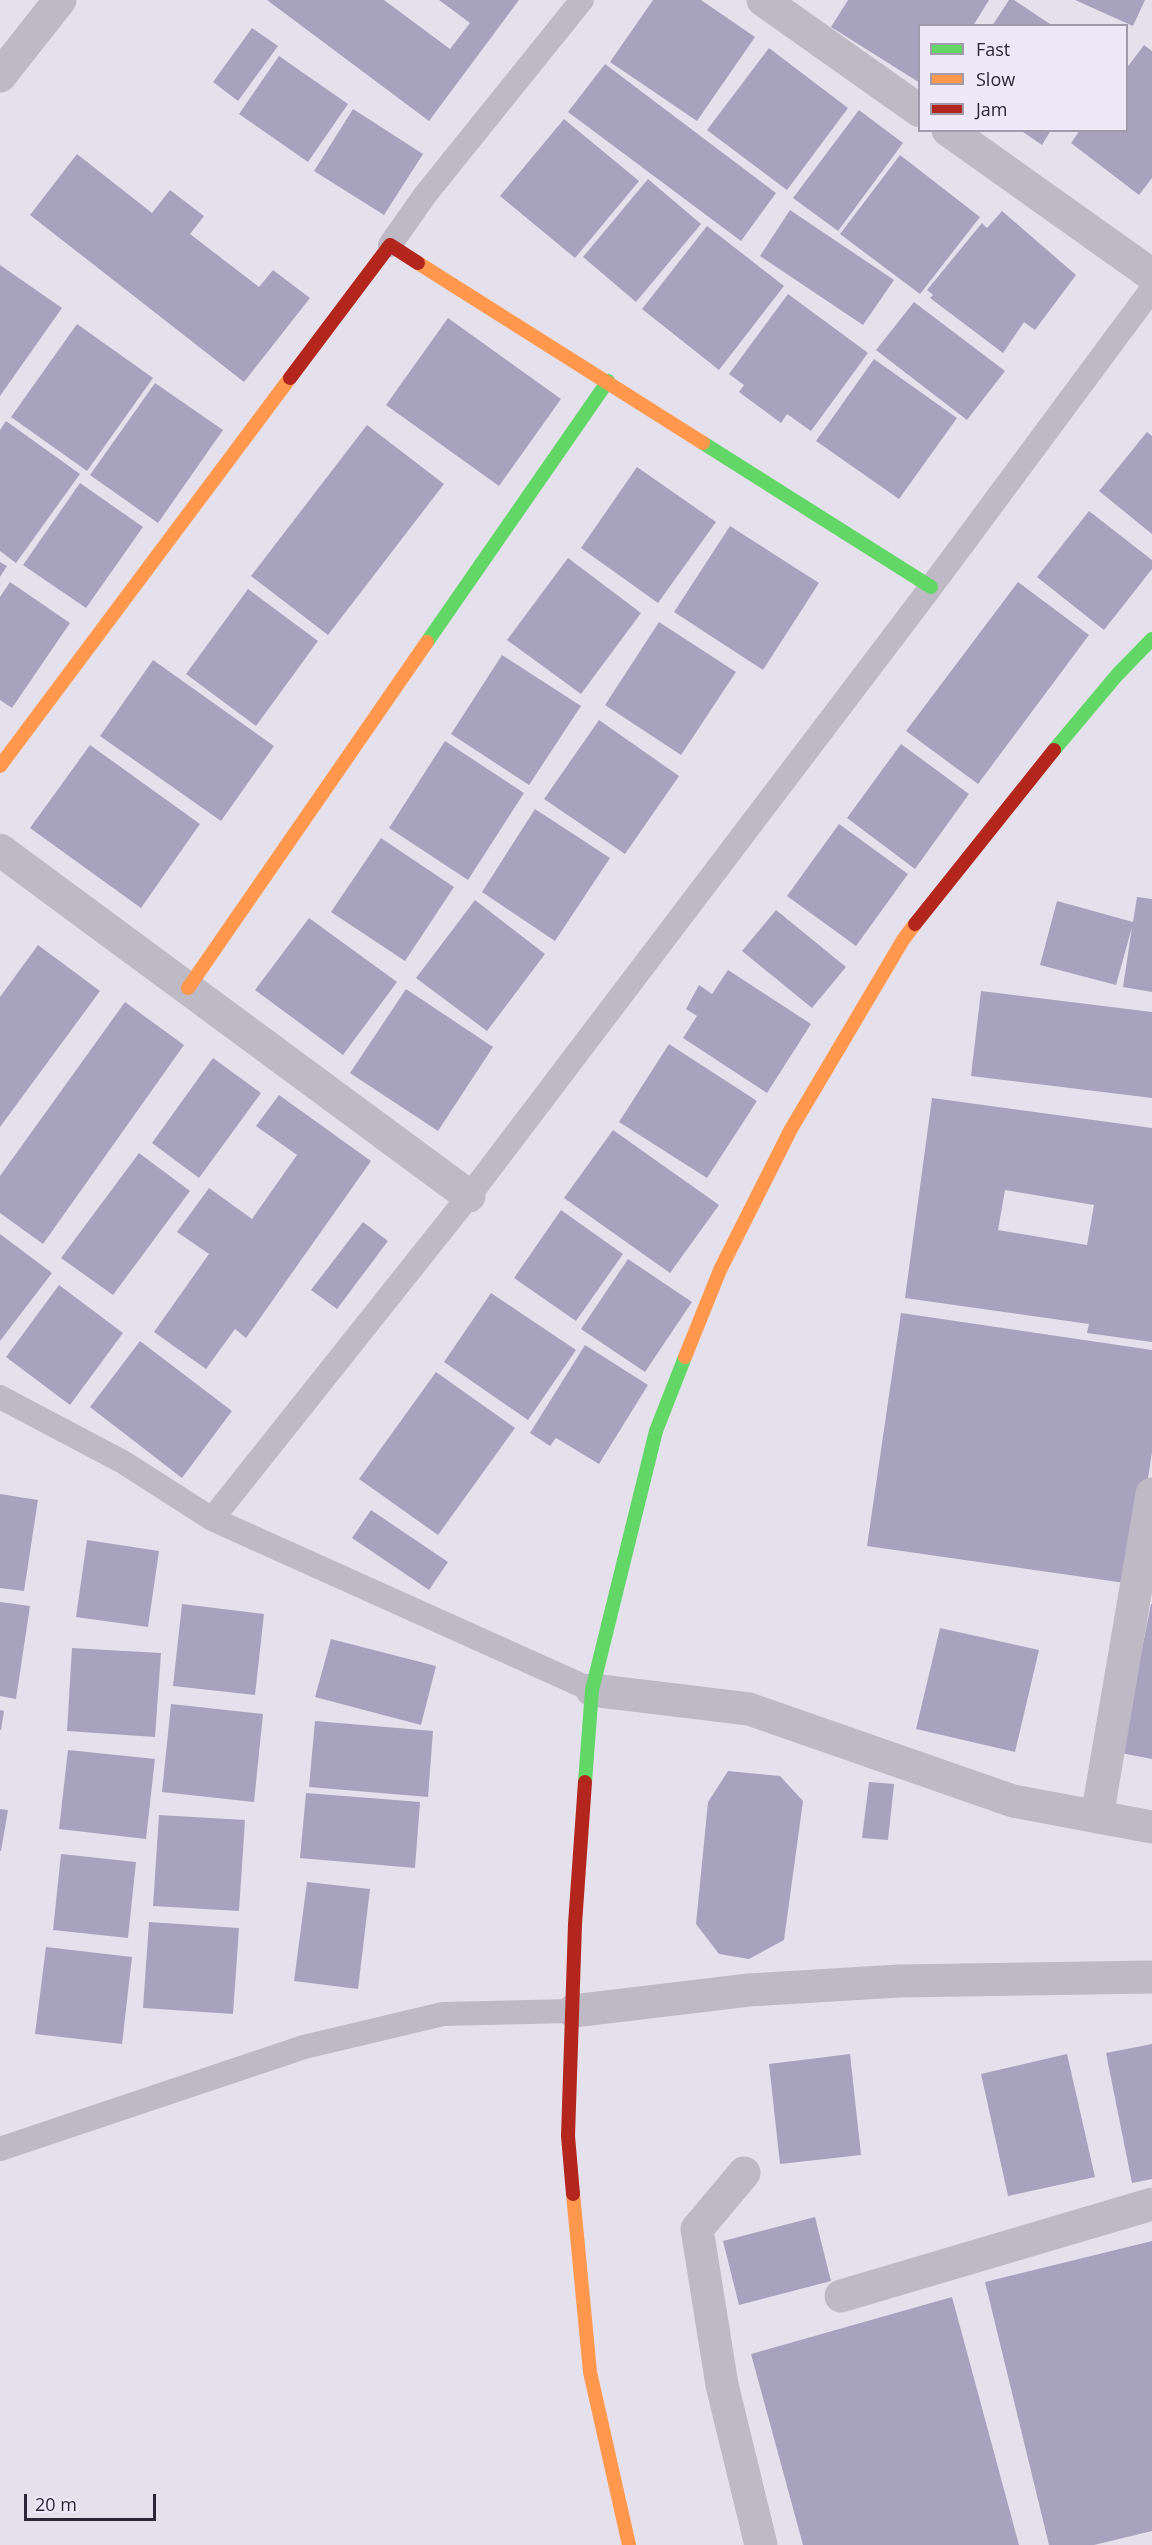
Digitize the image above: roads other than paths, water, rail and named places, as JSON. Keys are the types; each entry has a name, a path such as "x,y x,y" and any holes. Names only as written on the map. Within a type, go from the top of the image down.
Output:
{"street":[{"path":"0,76 60,0"},
{"path":"763,0 918,110"},
{"path":"951,132 1152,275"},
{"path":"0,766 390,245 931,587"},
{"path":"188,988 608,381"},
{"path":"629,2545 590,2372 568,2136 575,1923 592,1690 656,1431 720,1270 791,1129 903,940 1016,796 1117,675 1152,639"},
{"path":"0,850 469,1196"},
{"path":"1097,1817 1152,1494"},
{"path":"592,1690 749,1709 1013,1801 1152,1827"},
{"path":"573,2012 749,1990 888,1982 1152,1977"},
{"path":"744,2173 697,2229 722,2385 761,2545"},
{"path":"841,2296 1152,2204"}],"lane":[{"path":"390,245 425,195 582,0"},
{"path":"212,1519 469,1196 931,587 1152,289"},
{"path":"0,1397 123,1462 212,1519 592,1690"},
{"path":"0,2149 316,2044 443,2014 573,2012"}]}
